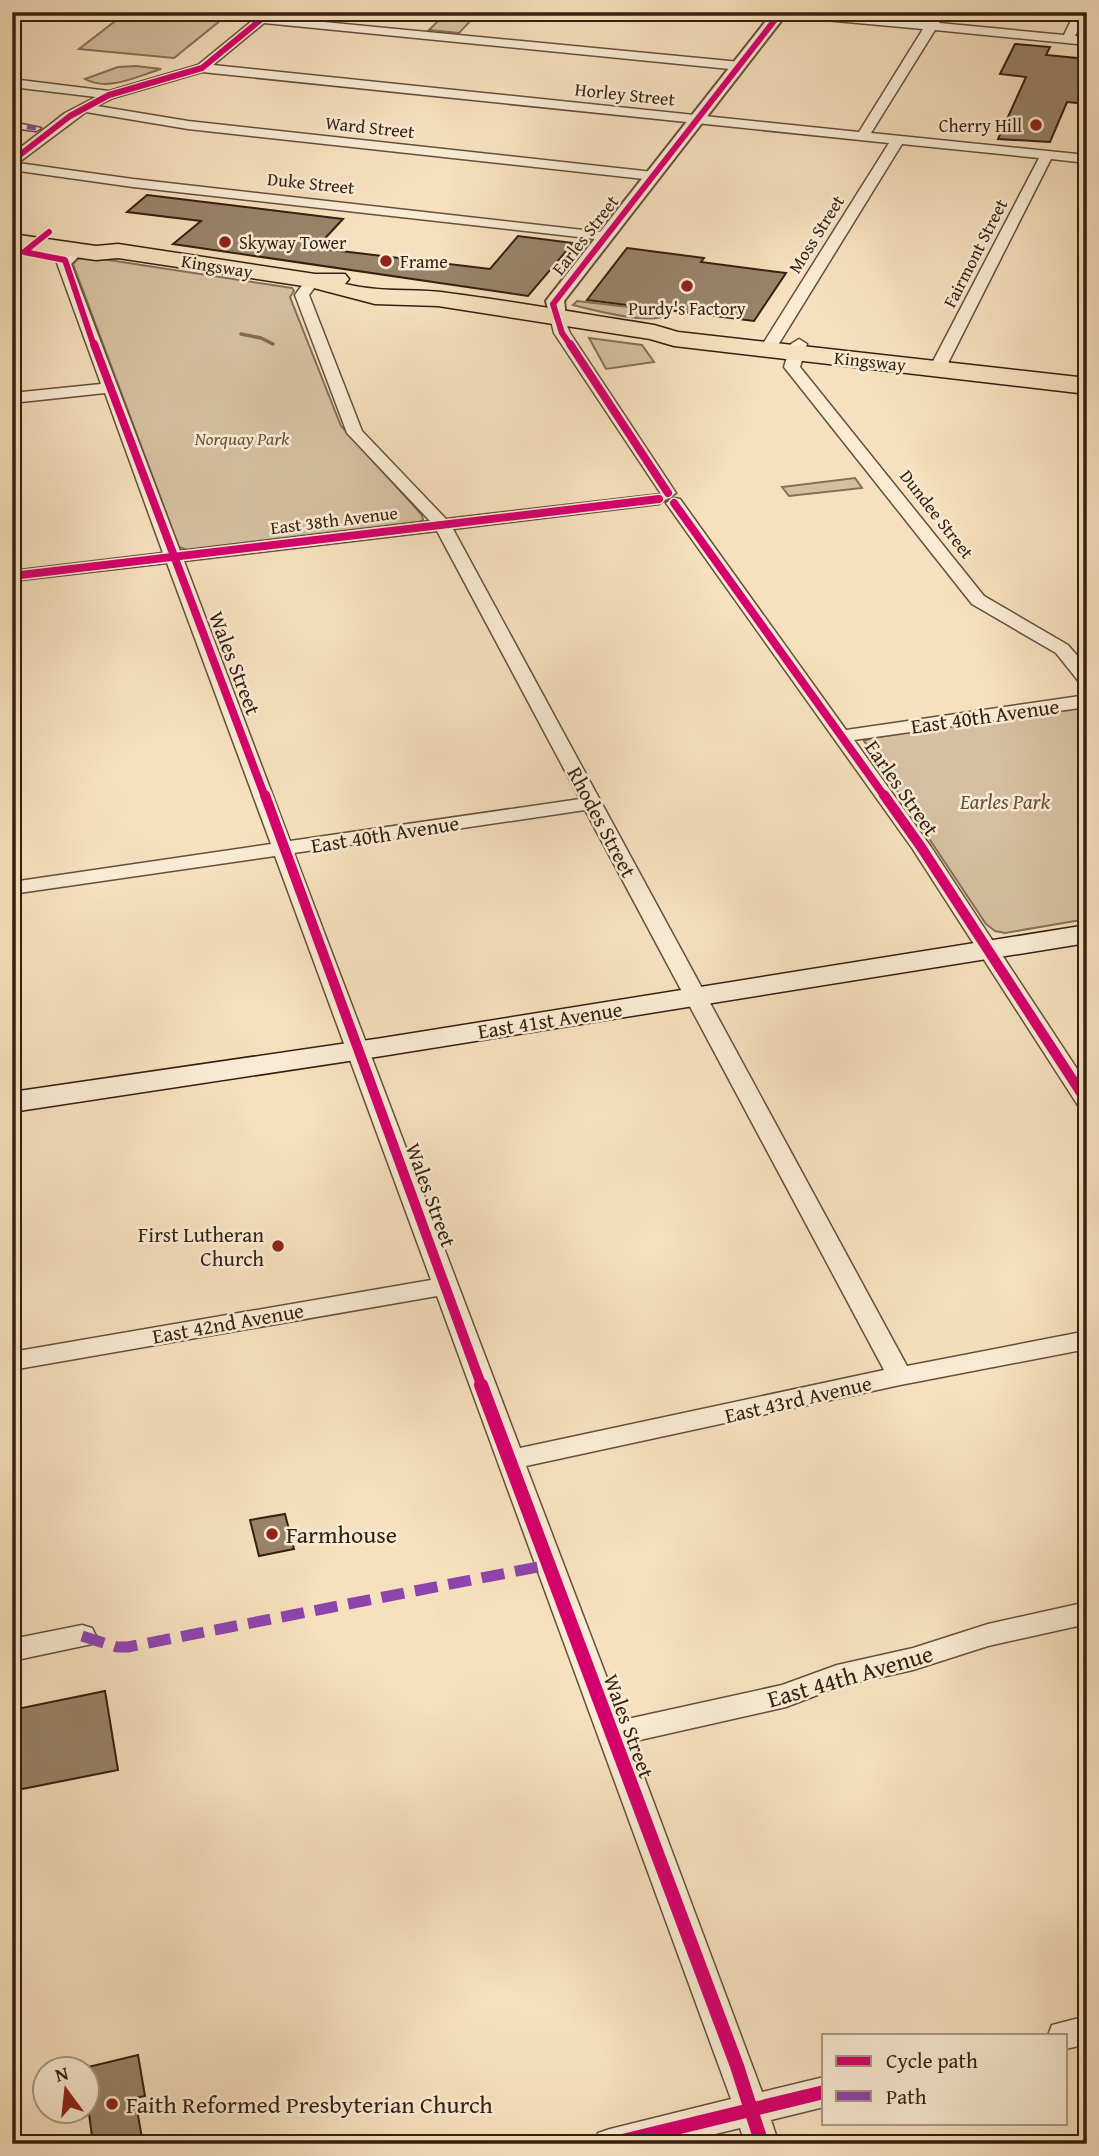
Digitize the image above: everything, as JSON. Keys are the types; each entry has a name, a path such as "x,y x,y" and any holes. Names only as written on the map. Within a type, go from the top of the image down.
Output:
{"main road":[{"name":"Kingsway","path":"16,239 96,253 118,251 314,281 330,288 414,301 438,299 557,317 654,332 674,340 769,345 940,364 1087,375"},
{"name":"Kingsway","path":"16,239 105,245 118,251"},
{"name":"Kingsway","path":"940,364 1087,386"},
{"name":"East 41st Avenue","path":"12,1102 359,1050 1087,934"}],"street":[{"path":"781,12 1087,41"},
{"name":"Earles Street","path":"781,12 553,304 562,333 667,498 921,847 1087,1102"},
{"path":"863,135 940,12"},
{"path":"1068,39 1082,12"},
{"path":"12,164 83,108 109,95 202,68 265,16 740,66"},
{"name":"Horley Street","path":"202,68 1087,159"},
{"path":"12,83 109,95"},
{"name":"Ward Street","path":"83,108 188,125 653,176"},
{"path":"12,125 36,128"},
{"name":"Moss Street","path":"769,345 898,139"},
{"name":"Fairmont Street","path":"940,364 1047,155"},
{"name":"Duke Street","path":"12,164 133,183 605,236"},
{"name":"Wales Street","path":"78,250 64,263 359,1050 762,2144"},
{"name":"Rhodes Street","path":"314,281 302,295 348,421 355,433 442,525 900,1376"},
{"name":"Dundee Street","path":"797,348 792,368 978,600 1062,649 1087,679"},
{"path":"12,398 110,388"},
{"name":"East 38th Avenue","path":"12,576 667,498"},
{"name":"East 40th Avenue","path":"842,736 1087,701"},
{"name":"East 40th Avenue","path":"12,888 592,803"},
{"name":"East 42nd Avenue","path":"12,1361 444,1286"},
{"name":"East 43rd Avenue","path":"510,1460 900,1376 1087,1340"},
{"name":"East 44th Avenue","path":"612,1734 786,1696 837,1675 913,1659 988,1635 1087,1613"},
{"path":"12,1650 82,1636"},
{"path":"1068,2034 1087,2030"},
{"path":"610,2144 822,2092"}],"green space":[{"path":"127,12 231,12 174,58 79,49"},
{"path":"447,12 478,13 459,33 429,30"},
{"path":"118,67 161,69 113,83 94,83 85,79"},
{"name":"Norquay Park","path":"89,257 292,288 294,291 290,297 341,426 422,515 423,520 418,523 190,551 179,547 73,264 78,259"},
{"path":"577,301 662,311 667,315 659,318 622,316 573,305"},
{"path":"589,338 642,345 654,362 606,369"},
{"path":"855,478 862,488 789,496 782,487"},
{"name":"Earles Park","path":"1087,705 1087,919 1005,933 995,931 986,924 864,741"}],"building":[{"path":"1015,44 1050,47 1046,55 1087,59 1087,104 1067,102 1050,142 998,139 1026,77 1000,74"},
{"path":"147,195 343,219 316,248 490,269 518,236 573,243 528,296 173,244 201,221 127,212"},
{"name":"Purdy's Factory","path":"627,248 704,258 701,262 786,273 754,321 587,300"},
{"name":"Farmhouse","path":"285,1514 294,1549 259,1556 250,1520"},
{"path":"105,1691 118,1770 12,1791 12,1710"},
{"name":"Faith Reformed Presbyterian Church","path":"138,2055 145,2096 135,2098 143,2144 93,2144 90,2124 102,2124 102,2064"}],"waterway":[{"path":"241,334 261,338 273,344"}],"marked path":[{"path":"12,125 36,128"},
{"path":"82,1636 117,1647 128,1647 548,1565"}],"cycle path":[{"path":"12,161 70,116 109,95 202,68 270,12"},
{"path":"668,493 562,333 553,304 781,12"},
{"path":"49,232 24,252 65,260 97,354 255,769 402,1174 737,2066 762,2144"},
{"path":"12,576 659,499"},
{"path":"674,503 921,847 1087,1102"},
{"path":"610,2144 822,2092"}],"place":[{"name":"Cherry Hill","path":"1036,125"},
{"name":"Skyway Tower","path":"225,242"},
{"name":"Frame","path":"386,261"},
{"name":"Purdy's Factory","path":"687,286"},
{"name":"First Lutheran Church","path":"278,1246"},
{"name":"Farmhouse","path":"272,1534"},
{"name":"Faith Reformed Presbyterian Church","path":"112,2104"}]}
